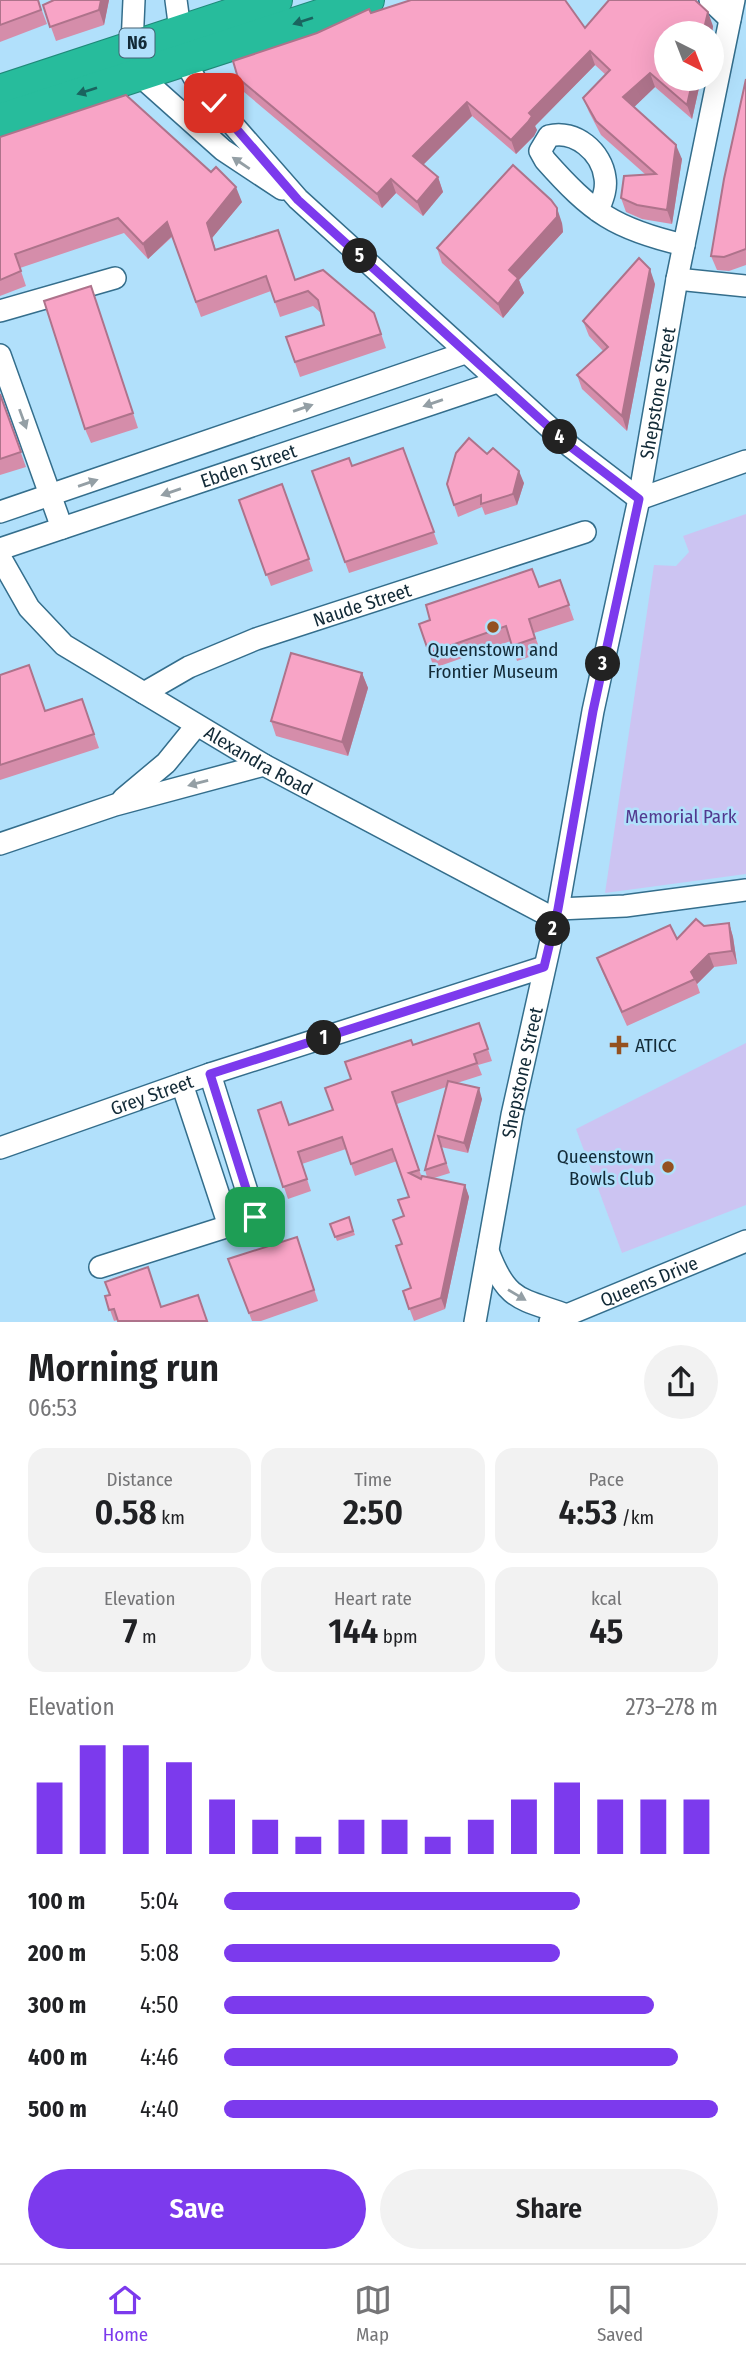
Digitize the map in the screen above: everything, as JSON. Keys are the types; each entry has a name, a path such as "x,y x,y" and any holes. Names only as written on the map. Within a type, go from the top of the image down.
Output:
{"highway":[{"name":"N6","path":"0,120 136,60 179,30 276,0"},
{"name":"N6","path":"179,30 368,0"},
{"name":"N6","path":"0,90 136,60"}],"street":[{"path":"134,0 136,60 223,150 298,200"},
{"path":"710,0 732,9"},
{"name":"Shepstone Street","path":"475,1321 512,1115 556,914 593,711 639,499 677,279 732,9"},
{"path":"179,30 205,94 298,200 571,447 639,499 746,461"},
{"path":"598,211 629,231 684,245"},
{"path":"0,311 115,278"},
{"path":"677,279 746,286"},
{"name":"Ebden Street","path":"0,512 465,353"},
{"path":"0,355 62,528"},
{"name":"Ebden Street","path":"0,549 497,382"},
{"name":"Naude Street","path":"145,693 189,667 256,639 585,532"},
{"name":"Alexandra Road","path":"0,557 29,608 64,645 264,765 556,914"},
{"path":"115,805 166,763 196,726"},
{"path":"0,844 115,805 264,765"},
{"path":"556,914 746,890"},
{"name":"Grey Street","path":"0,1148 210,1074 544,967"},
{"path":"210,1074 255,1217"},
{"path":"100,1267 229,1226 182,1084"},
{"name":"Queens Drive","path":"559,1318 746,1241"},
{"path":"488,1251 496,1273 511,1294 559,1318"}],"green space":[{"name":"Memorial Park","path":"746,514 746,874 605,893 654,565 676,566 689,552 683,536"},
{"name":"Queenstown Bowls Club","path":"746,1043 746,1205 622,1253 576,1129"}],"building":[{"path":"0,0 38,0 41,10 0,25"},
{"path":"54,0 101,0 99,10 50,27 43,5"},
{"path":"411,0 565,0 585,28 609,0 695,0 708,12 706,21 654,21 654,76 650,73 623,97 676,145 667,210 637,205 621,198 624,176 656,174 596,121 583,98 610,70 590,51 529,113 532,116 528,122 511,140 467,102 413,156 438,177 417,202 391,179 377,194 238,78 233,61 317,33 369,9 371,13"},
{"path":"746,79 746,249 724,257 711,256 724,179"},
{"path":"671,91 690,91 687,105"},
{"path":"126,95 211,172 216,167 236,187 207,223 215,250 278,230 295,280 323,270 374,313 381,334 295,362 286,337 324,325 318,300 308,291 275,302 266,276 196,302 167,222 143,244 118,218 15,254 21,271 0,280 0,137"},
{"path":"513,165 551,200 557,208 557,217 509,270 518,278 498,304 437,248"},
{"path":"639,258 650,269 622,416 577,375 608,347 583,321"},
{"path":"91,286 133,413 85,429 44,301"},
{"path":"0,394 21,452 0,459"},
{"path":"469,438 487,454 493,448 519,471 513,494 481,504 481,495 454,505 447,484 456,453"},
{"path":"403,448 434,532 345,562 312,471 349,458 352,466"},
{"path":"282,484 309,559 266,575 239,500"},
{"name":"Queenstown and Frontier Museum","path":"532,569 539,587 560,580 569,605 529,619 535,638 512,646 506,626 429,653 419,624 430,620 426,605"},
{"path":"291,653 362,673 342,742 271,721"},
{"path":"29,665 45,711 82,699 94,734 0,765 0,675"},
{"path":"696,919 704,926 729,923 732,951 709,954 691,972 695,979 622,1012 597,958 670,925 677,939"},
{"path":"479,1023 488,1049 474,1054 477,1063 392,1092 419,1170 409,1173 421,1179 422,1176 465,1185 441,1298 409,1309 403,1291 411,1288 396,1246 402,1244 393,1220 404,1216 398,1200 409,1197 392,1149 351,1164 342,1137 298,1152 307,1179 283,1187 258,1110 281,1102 289,1125 333,1110 325,1088 351,1079 345,1062 411,1040 413,1045"},
{"path":"448,1081 479,1088 464,1143 438,1136 446,1163 425,1170"},
{"path":"349,1217 353,1231 335,1237 330,1224"},
{"path":"297,1237 314,1290 249,1313 228,1259"},
{"path":"148,1267 161,1307 198,1295 207,1321 118,1321 114,1309 109,1310 105,1296 110,1295 105,1282"}],"place":[{"name":"Queenstown and Frontier Museum","path":"493,627"},
{"name":"ATICC","path":"619,1045"},
{"name":"Queenstown Bowls Club","path":"668,1167"}],"route":[{"path":"214,103 298,200 571,447 639,499 593,711 558,909 544,967 210,1074 255,1217"}]}
